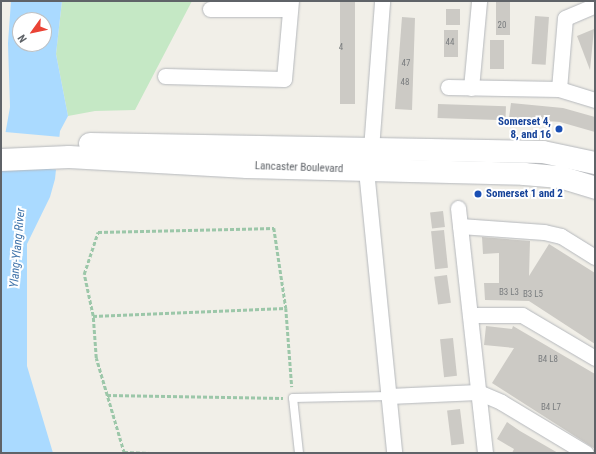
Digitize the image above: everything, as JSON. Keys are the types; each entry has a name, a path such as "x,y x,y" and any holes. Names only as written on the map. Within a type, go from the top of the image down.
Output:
{"main road":[{"name":"Lancaster Boulevard","path":"1,145 71,150 369,160 560,177 595,188"},
{"name":"Lancaster Boulevard","path":"1,160 71,150"},
{"name":"Lancaster Boulevard","path":"369,160 543,152 595,163"}],"street":[{"path":"382,1 369,160 394,453"},
{"path":"471,88 479,1"},
{"path":"165,76 284,79 290,5 210,9"},
{"path":"559,89 565,18 595,5"},
{"path":"448,87 559,89 595,100"},
{"path":"458,208 485,453"},
{"path":"460,226 544,232 561,236 595,257"},
{"path":"470,315 522,315 595,358"},
{"path":"389,396 478,392 501,402 586,453"}],"lane":[{"path":"299,453 293,398 389,396"}],"path":[{"path":"107,395 293,398 286,308 274,228 98,232 84,274 93,316 96,358 107,395 124,452 150,453"},
{"path":"93,316 286,308"}],"green space":[{"path":"62,1 192,1 135,110 95,111 68,116 56,54"}],"water":[{"name":"Ylang-Ylang River","path":"11,1 62,1 56,54 68,116 60,131 55,179 50,197 27,244 27,366 53,453 1,453 1,158 10,107 8,43"}],"pier":[{"path":"2,132 61,137 58,170 1,165"}],"building":[{"path":"340,1 355,1 355,104 340,104"},
{"path":"496,1 510,1 510,35 496,35"},
{"path":"446,9 460,9 460,25 446,25"},
{"path":"535,16 549,17 546,65 532,64"},
{"path":"402,17 415,18 412,110 395,109"},
{"path":"594,29 590,70 577,36"},
{"path":"444,30 458,30 458,57 444,57"},
{"path":"490,40 504,40 504,69 490,69"},
{"path":"511,103 563,108 595,117 595,132 560,122 509,118"},
{"path":"438,104 506,106 505,120 438,118"},
{"path":"443,211 445,227 432,228 430,213"},
{"path":"444,230 448,268 435,269 431,231"},
{"path":"482,237 530,241 529,276 549,244 595,273 595,344 529,301 485,300 484,283 499,283 499,253 483,254"},
{"path":"447,275 451,303 438,305 434,277"},
{"path":"486,326 512,329 513,326 595,374 595,449 492,383 514,348 484,345"},
{"path":"453,338 457,376 444,377 440,339"},
{"path":"460,409 464,444 451,445 447,411"},
{"path":"507,422 558,453 512,453 514,449 497,439"}],"place":[{"name":"Somerset 4, 8, and 16","path":"559,129"},
{"name":"Somerset 1 and 2","path":"478,194"}]}
